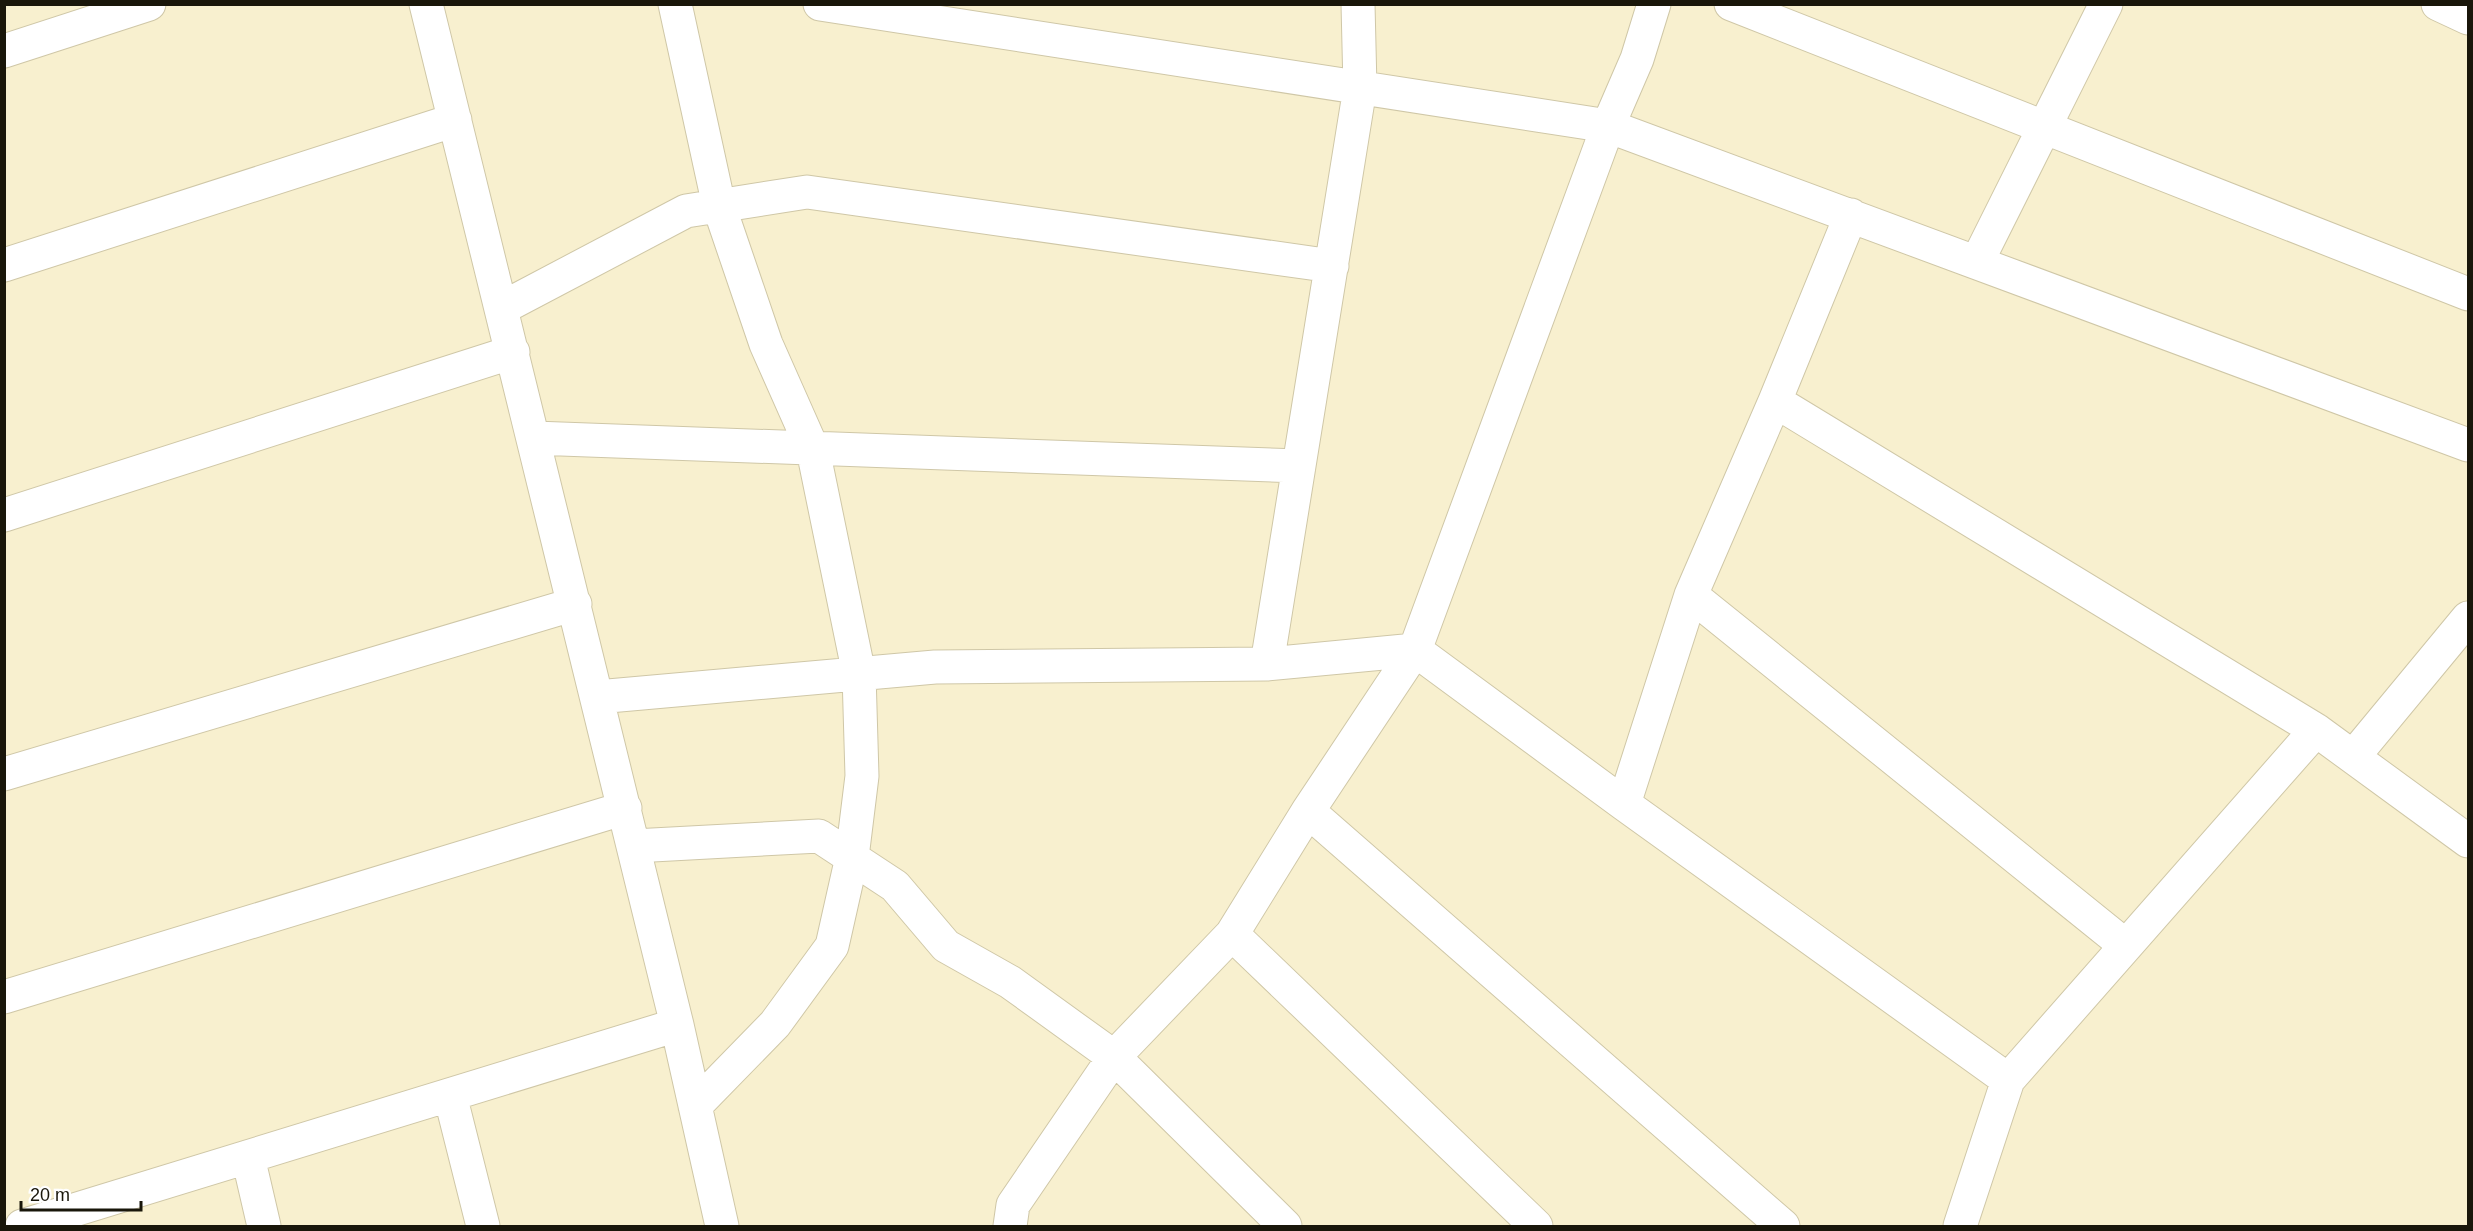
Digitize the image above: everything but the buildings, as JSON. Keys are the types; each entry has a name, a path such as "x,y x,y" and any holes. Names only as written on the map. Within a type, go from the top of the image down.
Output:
{"street":[{"path":"4,51 149,4"},
{"path":"426,4 625,808 722,1227"},
{"path":"675,4 719,206 766,344 813,450 859,674 862,776 852,857 832,946 775,1024 695,1106"},
{"path":"820,4 1608,126 2469,445"},
{"path":"1267,664 1360,88 1358,4"},
{"path":"1010,1227 1013,1205 1114,1058 1233,934 1308,811 1415,650 1608,126 1637,59 1654,4"},
{"path":"1731,4 2469,294"},
{"path":"1977,262 2106,4"},
{"path":"2438,4 2469,18"},
{"path":"4,265 455,120"},
{"path":"502,308 686,211 807,192 1332,266"},
{"path":"1624,804 1691,595 1775,401 1851,215"},
{"path":"4,515 513,352"},
{"path":"1775,401 2316,730 2469,841"},
{"path":"534,438 1299,466"},
{"path":"1691,595 2126,946"},
{"path":"4,774 575,604"},
{"path":"2353,757 2469,618"},
{"path":"597,697 935,668 1267,664 1415,650 1624,804 2008,1080"},
{"path":"1960,1227 2008,1080 2316,730"},
{"path":"4,998 625,808"},
{"path":"1308,811 1783,1227"},
{"path":"634,846 819,836 895,886 946,946 1010,982 1114,1058 1285,1227"},
{"path":"1233,934 1536,1227"},
{"path":"22,1227 677,1025"},
{"path":"450,1095 483,1227"},
{"path":"248,1158 264,1227"}]}
